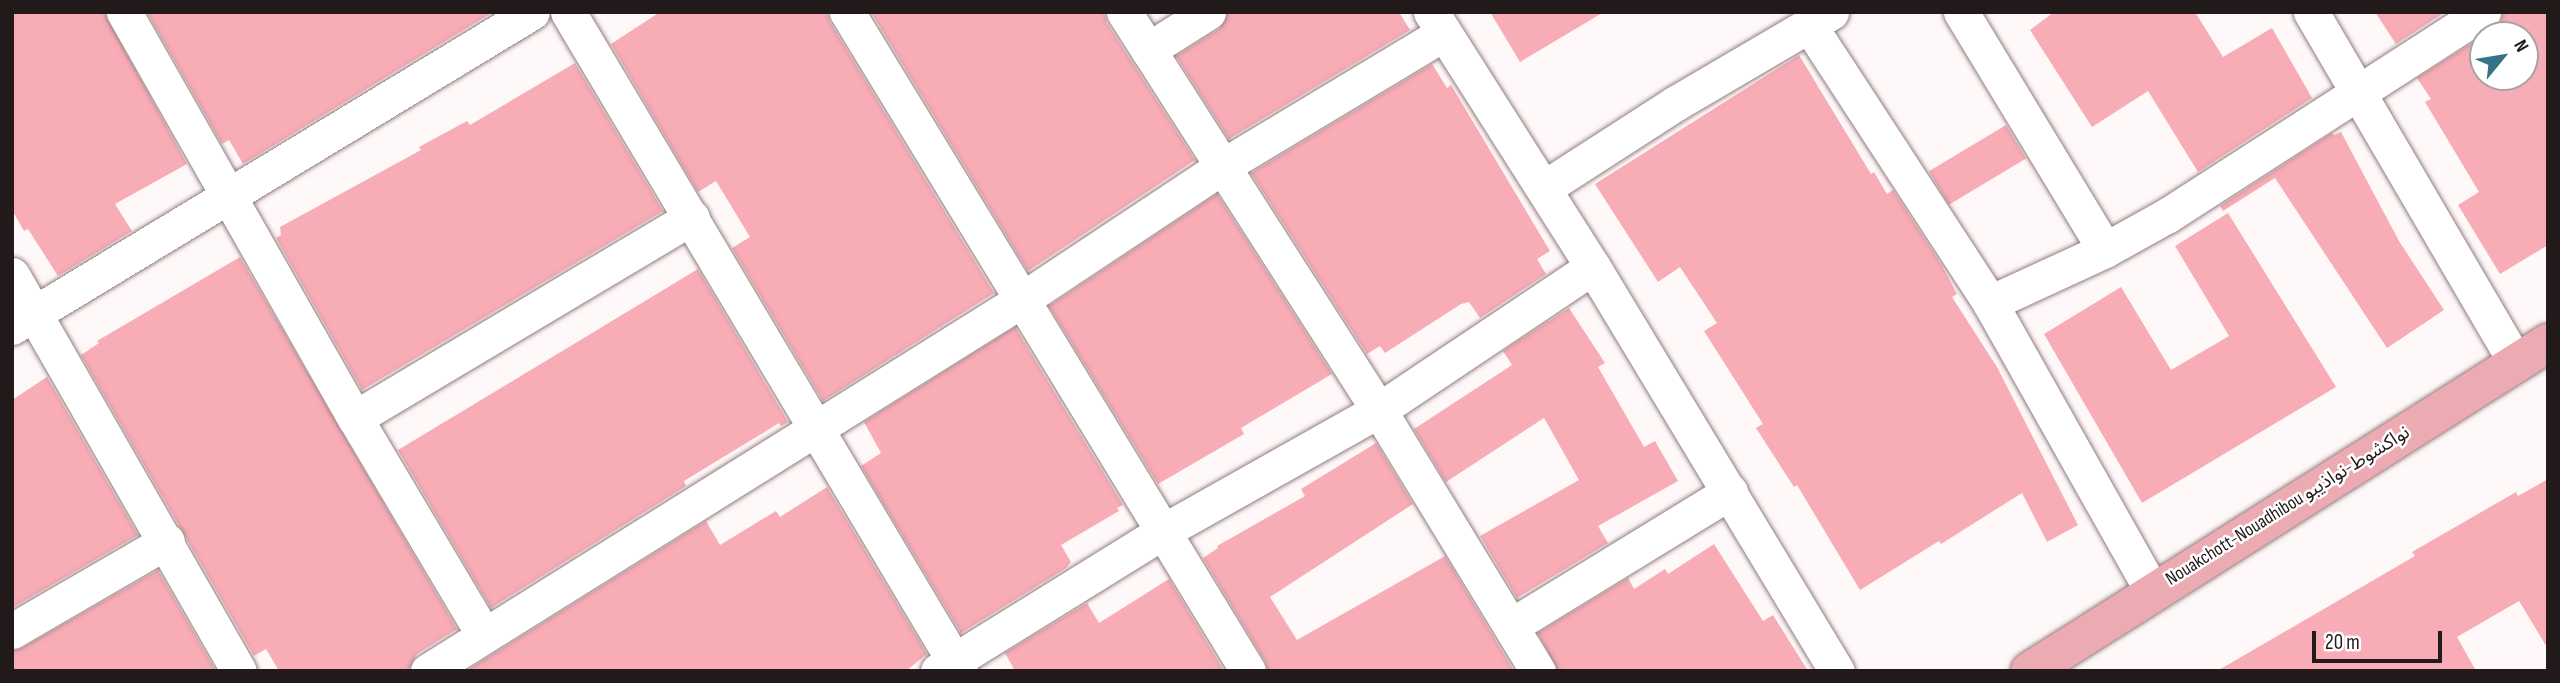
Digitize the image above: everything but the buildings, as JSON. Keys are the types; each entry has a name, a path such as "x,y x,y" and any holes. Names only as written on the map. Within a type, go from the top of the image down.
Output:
{"highway":[{"name":"Nouakchott-Nouadhibou نواكشوط-نواذيبو","path":"2030,671 2152,591 2532,353"}],"street":[{"path":"124,12 226,195 484,635"},
{"path":"23,321 226,195 532,12"},
{"path":"568,12 817,428 950,668 1164,531 1379,410 1593,267"},
{"path":"847,12 1248,671"},
{"path":"1124,12 1379,410 1538,671"},
{"path":"1148,50 1208,12"},
{"path":"1961,12 2105,250"},
{"path":"2311,12 2357,92 2532,353"},
{"path":"1990,303 2105,250 2168,215 2483,12"},
{"path":"1544,188 1676,103 1820,18 1990,303 2152,591"},
{"path":"428,671 1023,299 1438,22 1593,267 1838,671"},
{"path":"355,418 692,217"},
{"path":"12,275 23,321 167,541 239,671"},
{"path":"1511,626 1730,492"},
{"path":"12,631 167,541"}]}
